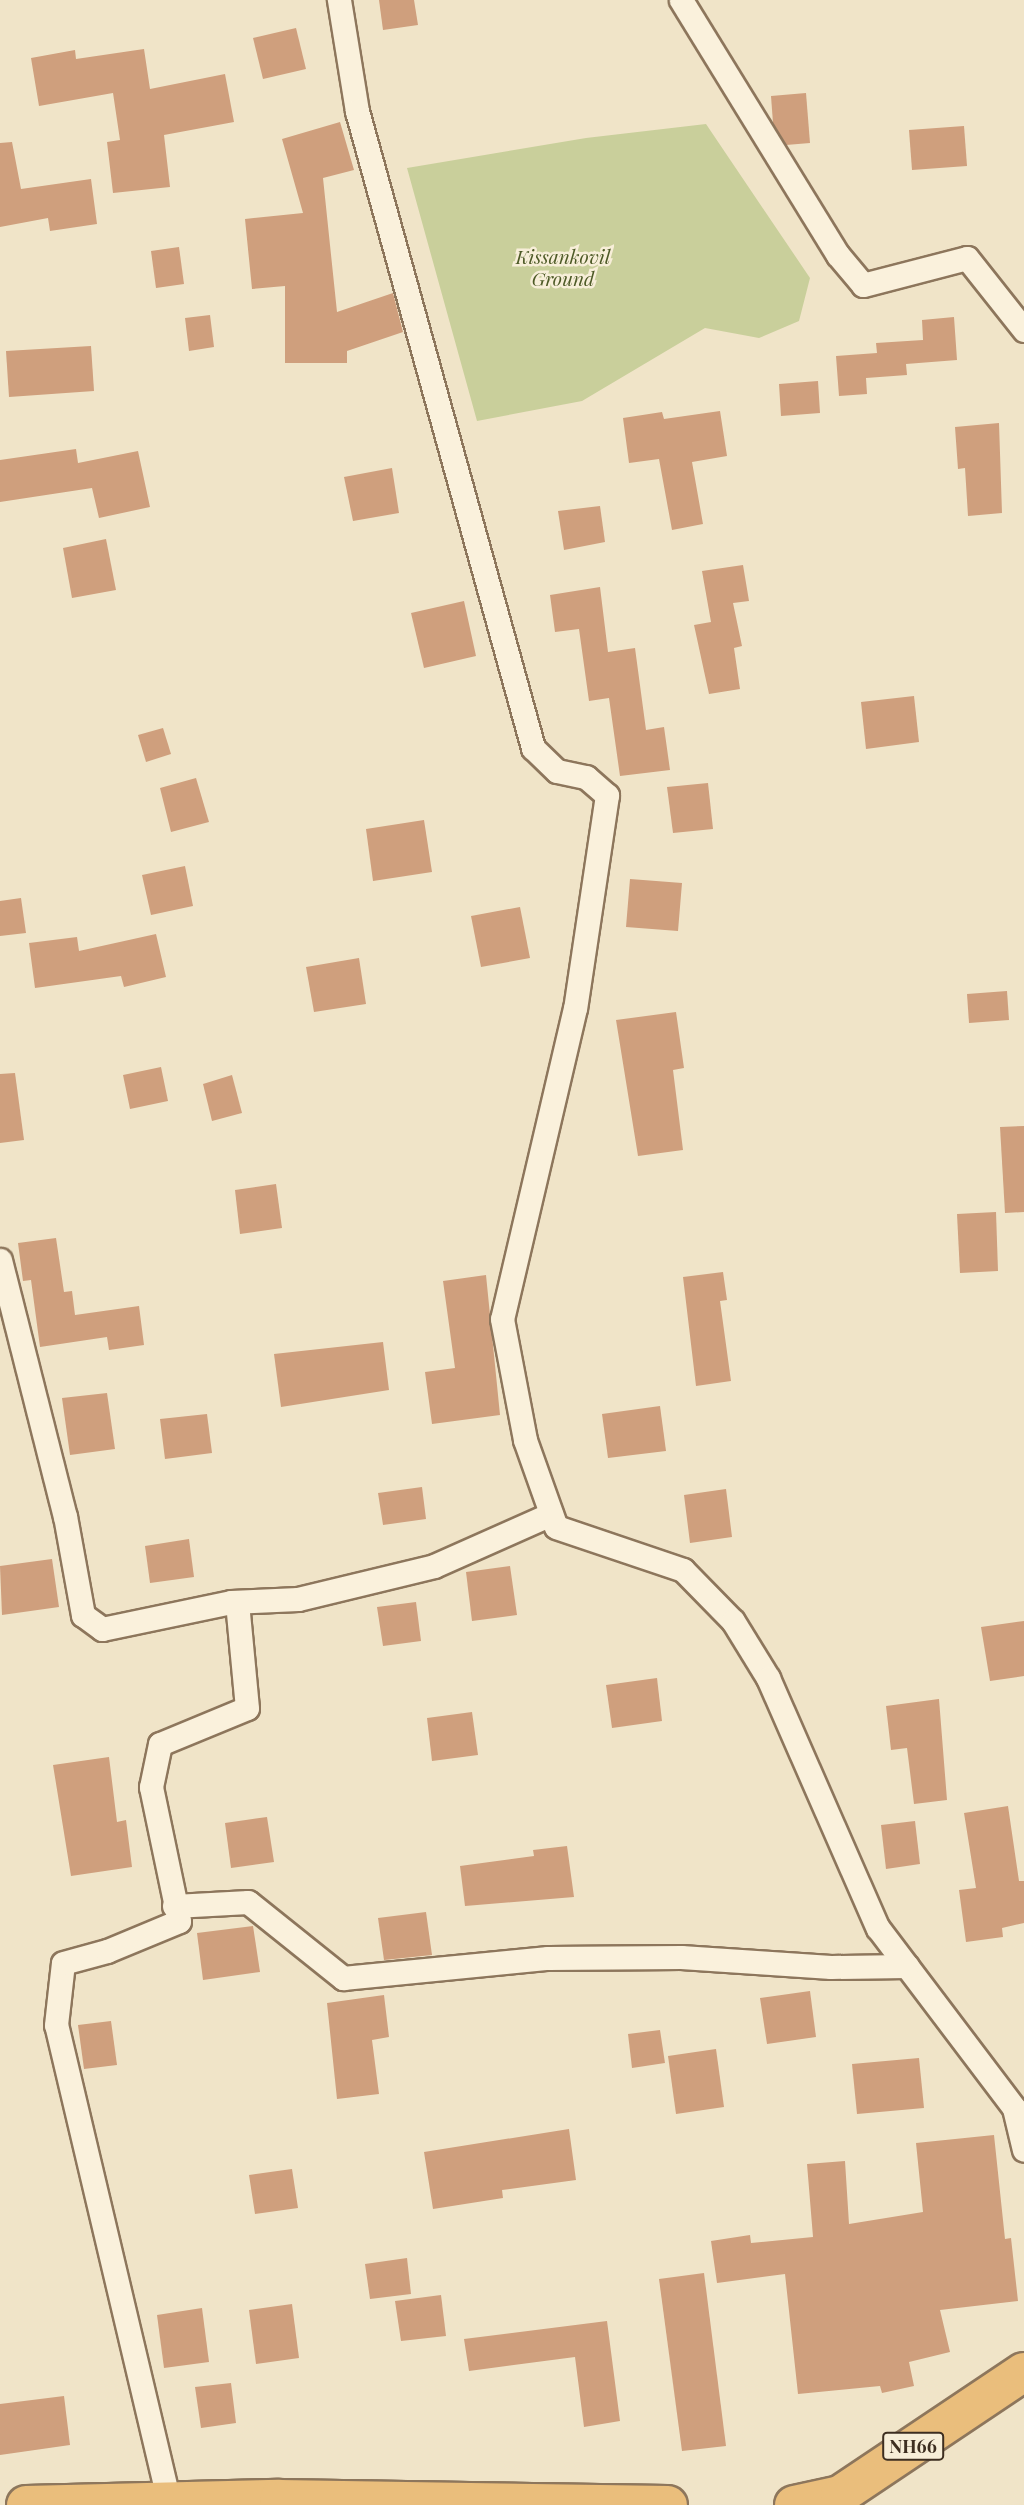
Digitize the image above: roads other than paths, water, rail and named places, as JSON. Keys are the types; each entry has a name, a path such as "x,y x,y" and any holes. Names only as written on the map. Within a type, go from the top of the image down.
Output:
{"highway":[{"name":"NH66","path":"794,2505 840,2495 1024,2372"},
{"path":"26,2505 169,2502 668,2505"}],"street":[{"path":"339,0 357,111 533,748 558,771 586,777 607,795 575,1007 502,1319 525,1440 555,1527 683,1570 733,1620 768,1678 878,1928 1014,2108 1024,2150"},
{"path":"681,0 838,255 863,285 967,258 1024,330"},
{"path":"0,1259 65,1516 83,1615 102,1629 237,1602 298,1599 434,1566 551,1514"},
{"path":"169,2502 56,2025 63,1963 107,1951 179,1921 151,1787 160,1744 247,1708 237,1602"},
{"path":"174,1906 248,1902 343,1978 548,1958 681,1957 831,1967 907,1966"}],"park label":[{"name":"Kissankovil Ground","path":"563,268"}]}
